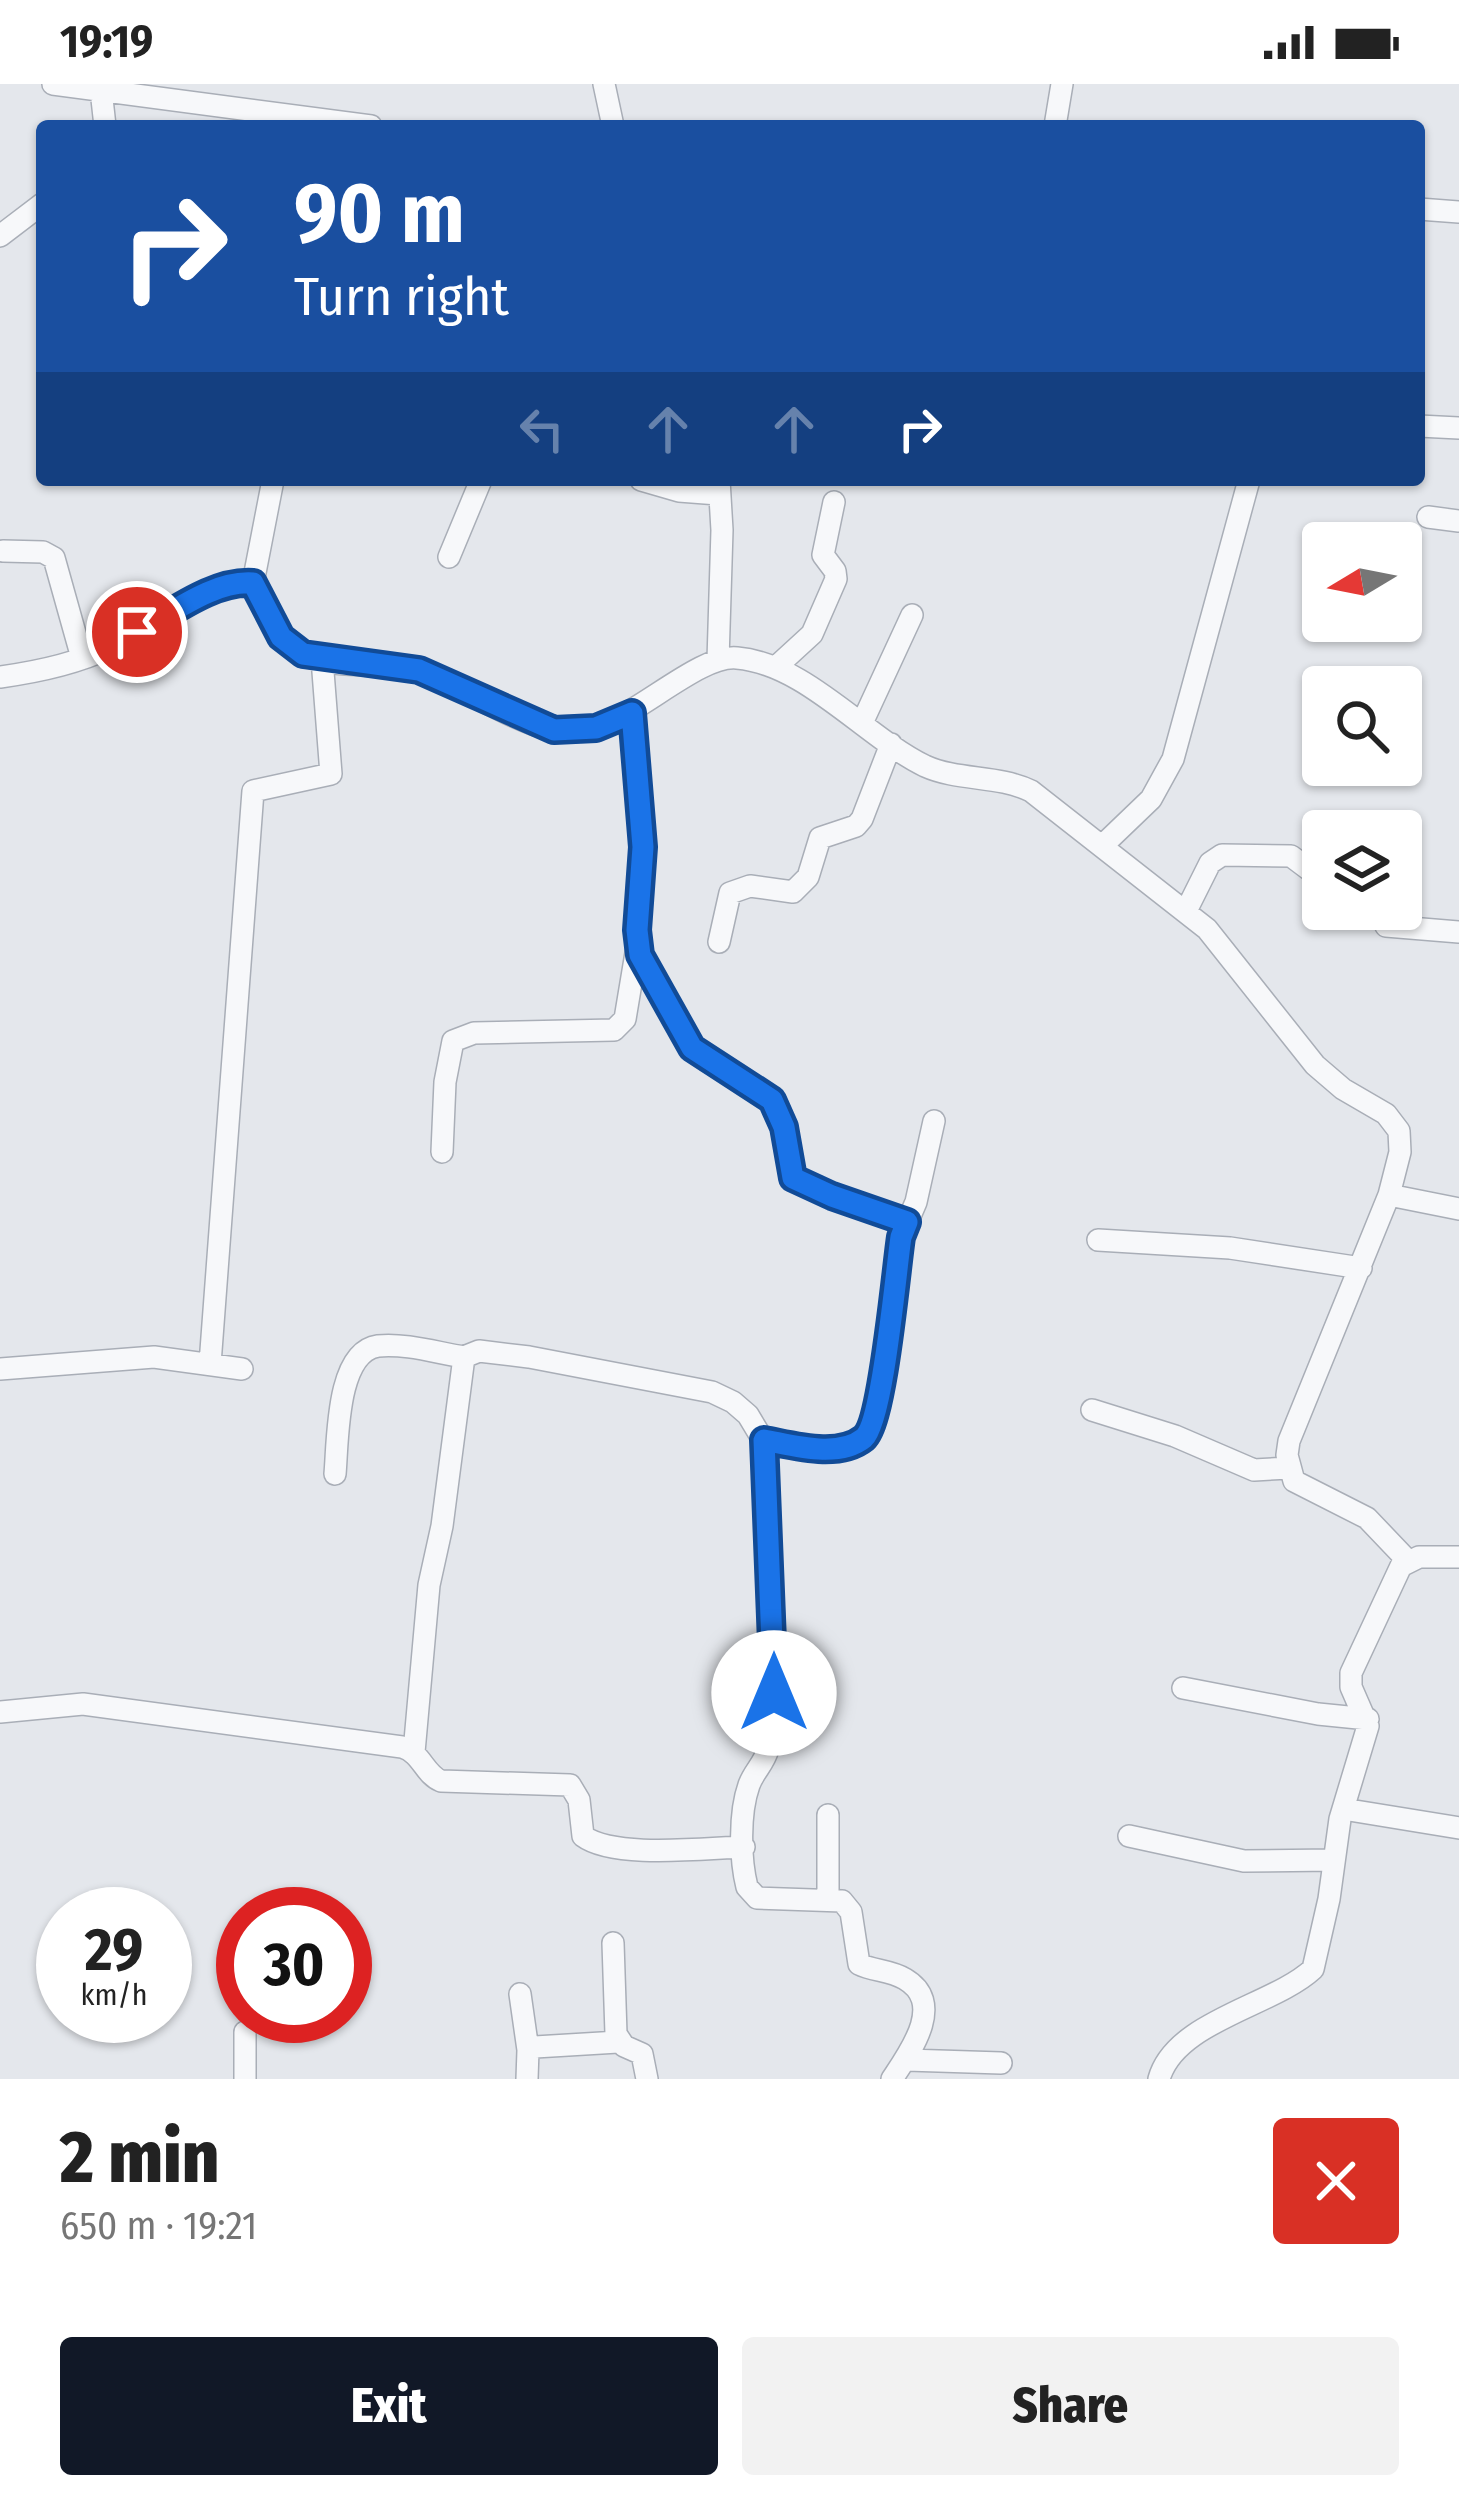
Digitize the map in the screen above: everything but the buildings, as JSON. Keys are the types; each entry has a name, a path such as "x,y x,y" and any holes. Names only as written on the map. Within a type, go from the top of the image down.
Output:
{"street":[{"path":"54,84 326,120"},
{"path":"604,84 612,120"},
{"path":"1056,120 1062,84"},
{"path":"91,88 103,120"},
{"path":"0,236 36,209"},
{"path":"1425,209 1459,212"},
{"path":"1425,426 1459,428"},
{"path":"272,486 253,583 281,637 294,649 322,659 419,670 554,730 596,728 632,713 718,660 735,657 776,667 932,769 999,780 1031,791 1186,910 1232,956 1315,1065 1393,1120 1401,1139 1389,1195 1289,1441 1289,1468 1294,1481 1303,1487 1367,1519 1408,1561"},
{"path":"449,557 479,486"},
{"path":"662,486 679,491 718,487 722,530 718,660"},
{"path":"1102,846 1151,799 1173,759 1247,486"},
{"path":"776,667 812,634 836,579 824,555 834,502"},
{"path":"1428,517 1459,521"},
{"path":"3,551 43,552 54,558 82,658"},
{"path":"0,677 82,658 209,592 253,583"},
{"path":"862,724 912,614"},
{"path":"210,1364 253,791 331,774 322,659"},
{"path":"442,1152 445,1082 453,1040 474,1033 614,1030 625,1019 638,946 643,847 632,713"},
{"path":"719,942 730,893 750,886 793,892 808,877 824,834 846,830 862,819 891,744"},
{"path":"1186,910 1210,863 1222,855 1292,856 1302,864"},
{"path":"1422,929 1459,932"},
{"path":"638,946 692,1048 772,1100 784,1127 793,1178 907,1222"},
{"path":"764,1440 820,1449 854,1443 868,1433 878,1402 901,1237 921,1182 934,1121"},
{"path":"1389,1195 1459,1209"},
{"path":"1098,1240 1230,1248 1361,1268"},
{"path":"334,1474 348,1373 357,1358 378,1346 464,1357 479,1351 529,1357 712,1392 748,1415 764,1440 776,1666 768,1749 749,1785 744,1876 750,1894 773,1899 828,1898 848,1905 859,1964 901,1976 917,1990 924,2012 907,2060 892,2079"},
{"path":"0,1369 136,1357 242,1369"},
{"path":"414,1752 426,1606 442,1526 464,1357"},
{"path":"1092,1410 1174,1436 1254,1470 1289,1468"},
{"path":"1159,2079 1167,2058 1178,2049 1229,2014 1313,1969 1343,1809 1368,1719 1351,1687 1351,1673 1401,1566 1408,1561 1459,1557"},
{"path":"1183,1688 1368,1719"},
{"path":"2,1718 83,1704 402,1747 414,1752 441,1781 570,1785 579,1800 583,1836 597,1844 658,1849 744,1847"},
{"path":"1343,1809 1459,1828"},
{"path":"828,1814 828,1898"},
{"path":"1129,1836 1244,1862 1334,1860"},
{"path":"613,1943 618,2042"},
{"path":"520,1994 527,2079"},
{"path":"528,2050 618,2042 642,2054 646,2079"},
{"path":"245,2043 245,2079"},
{"path":"907,2060 1000,2063"}],"route":[{"path":"137,632 209,592 253,583 281,637 303,654 419,670 554,730 578,732 632,713 643,847 638,946 680,1030 707,1061 772,1100 784,1127 793,1178 907,1222 878,1402 868,1433 854,1443 820,1449 764,1440 774,1693"}]}
